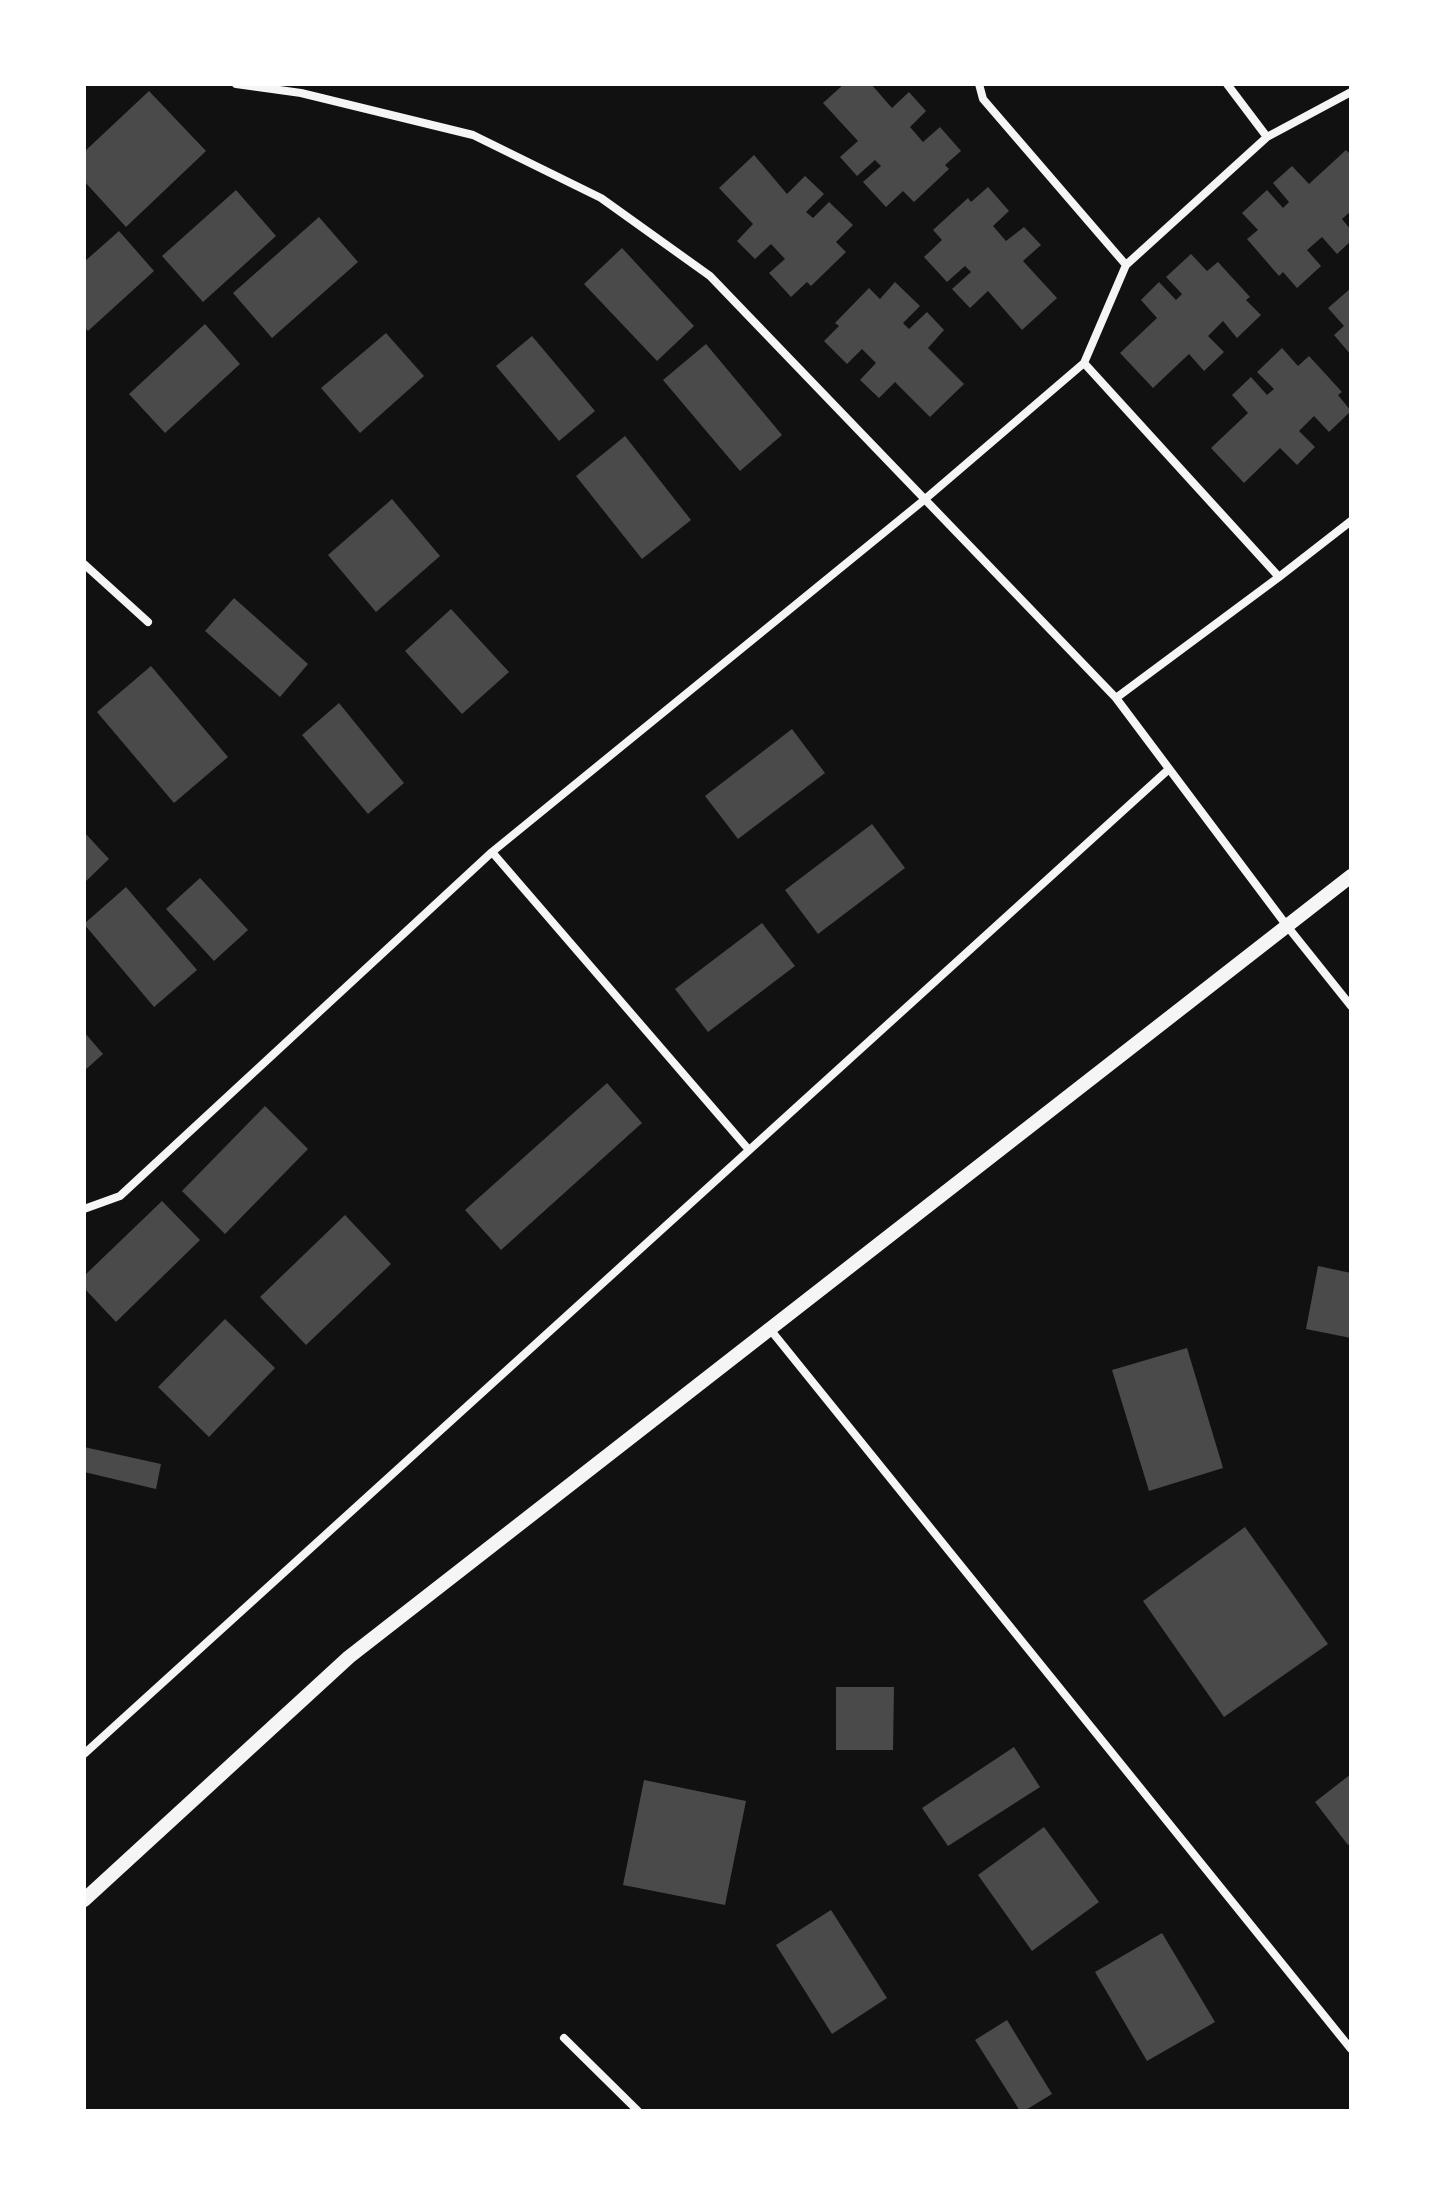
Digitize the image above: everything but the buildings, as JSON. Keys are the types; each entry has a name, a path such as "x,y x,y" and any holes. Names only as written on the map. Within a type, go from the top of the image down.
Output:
{"street":[{"path":"236,84 301,93 473,135 601,198 710,276 1116,698 1351,1006"},
{"path":"979,84 983,99 1126,265"},
{"path":"1227,84 1267,137"},
{"path":"84,1209 120,1196 492,852 924,500 1084,363 1126,265 1267,137 1351,92"},
{"path":"1084,363 1279,577"},
{"path":"1116,698 1351,521"},
{"path":"84,564 148,622"},
{"path":"84,1754 1169,769"},
{"path":"492,852 749,1150"},
{"path":"84,1900 349,1657 1351,876"},
{"path":"768,1328 1351,2049"},
{"path":"564,2038 638,2111"}]}
